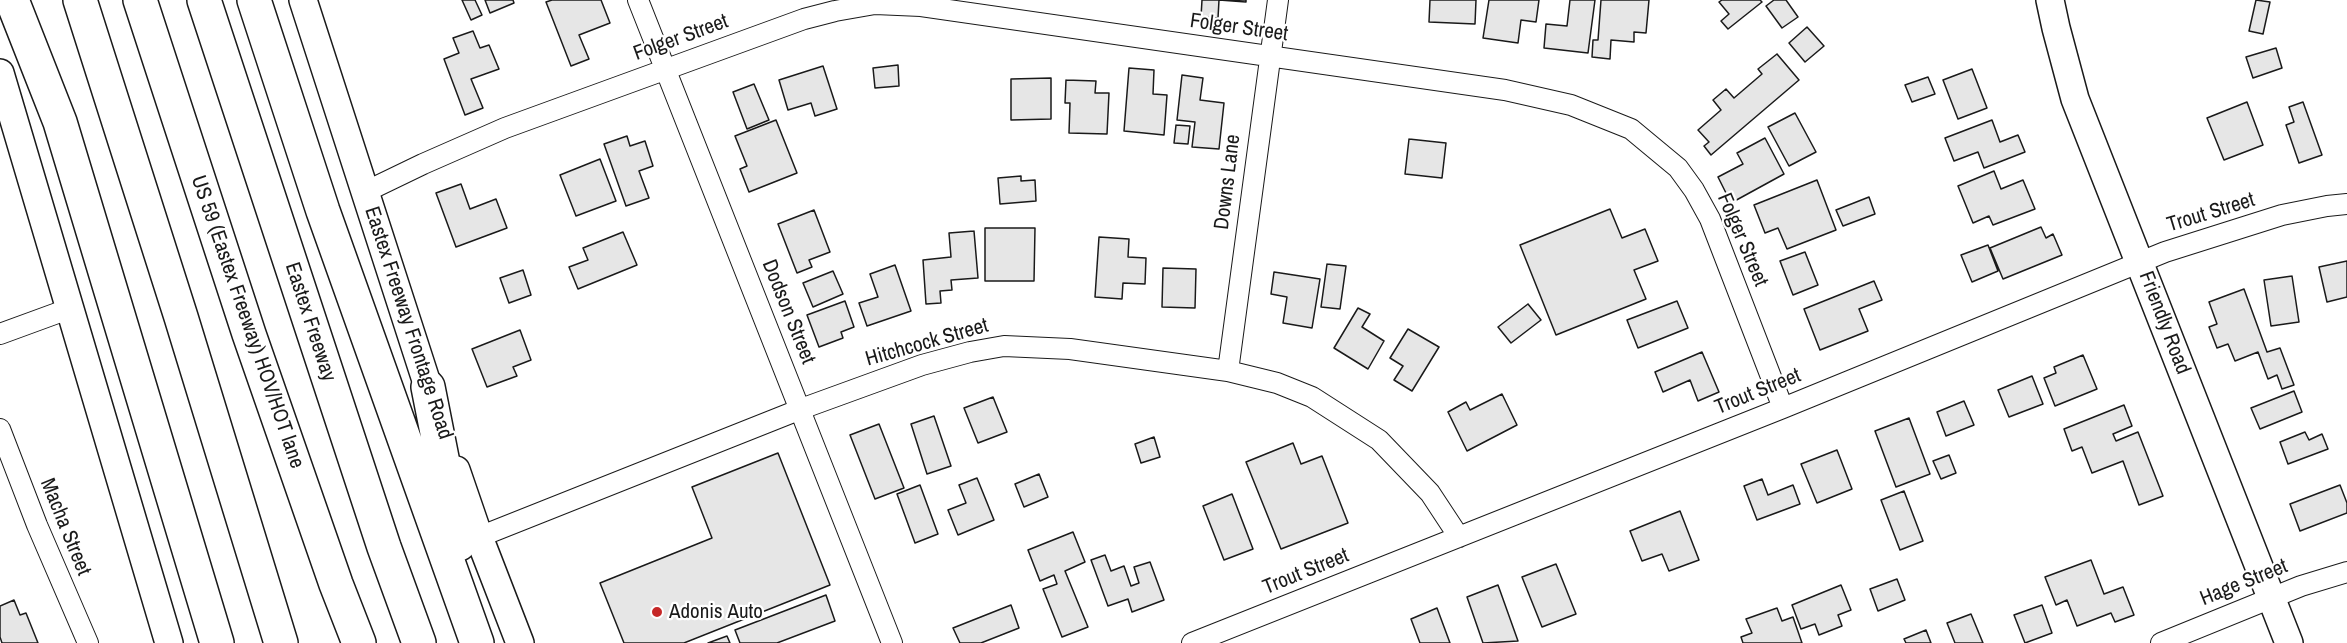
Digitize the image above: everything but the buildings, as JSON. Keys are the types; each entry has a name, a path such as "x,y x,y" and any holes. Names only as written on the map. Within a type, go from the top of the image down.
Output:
{"highway":[{"path":"12,0 60,122 217,643"},
{"path":"80,0 181,317 281,643"},
{"name":"US 59 (Eastex Freeway) HOV/HOT lane","path":"140,0 249,334 357,643"},
{"name":"Eastex Freeway","path":"204,0 384,547 419,643"},
{"path":"255,0 323,211 478,643"},
{"path":"249,334 307,552 334,643"},
{"path":"428,387 478,643"},
{"path":"239,505 263,643"}],"main road":[{"name":"Eastex Freeway Frontage Road","path":"303,0 428,387 479,537 520,643"},
{"name":"Friendly Road","path":"2050,0 2075,99 2289,643"},
{"path":"0,73 169,643"}],"street":[{"name":"Dodson Street","path":"638,0 892,643"},
{"name":"Downs Lane","path":"1228,371 1278,0"},
{"name":"Folger Street","path":"365,192 506,128 666,69 804,19 875,4 921,6 1505,90 1571,105 1631,129 1678,168 1694,190 1710,219 1783,408"},
{"name":"Trout Street","path":"1192,643 1783,408 2140,262 2282,215 2347,204"},
{"path":"0,334 71,308"},
{"name":"Hitchcock Street","path":"479,537 801,409 922,365 970,352 1004,346 1070,349 1228,371 1277,383 1312,397 1379,440 1430,493 1459,537"},
{"name":"Macha Street","path":"0,429 37,525 88,643"},
{"name":"Hage Street","path":"2161,643 2301,586 2347,572"}],"place":[{"name":"Adonis Auto","path":"657,612"}]}
